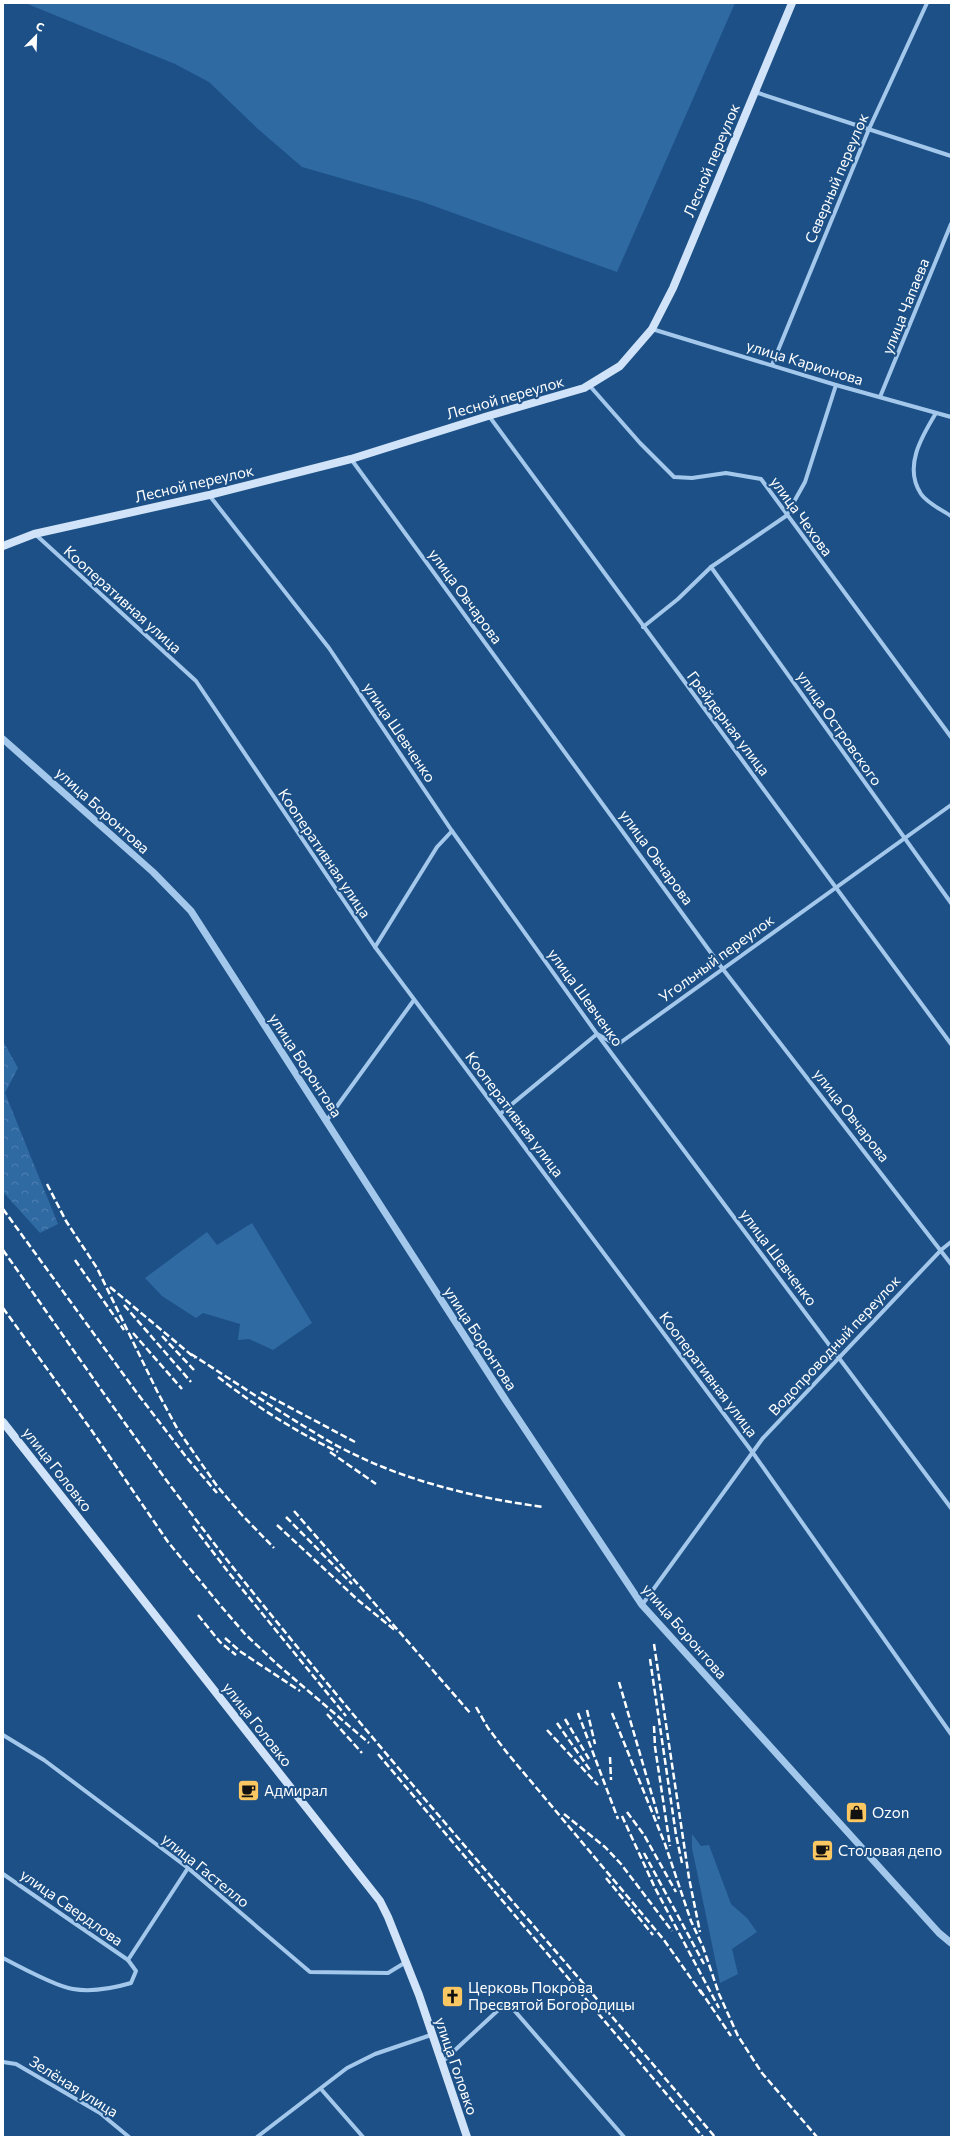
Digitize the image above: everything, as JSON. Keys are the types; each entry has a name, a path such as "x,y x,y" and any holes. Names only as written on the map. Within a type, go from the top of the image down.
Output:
{"main road":[{"name":"Лесной переулок","path":"3,546 34,534 209,495 351,459 584,388 620,366 652,329 673,288 792,3"},
{"name":"улица Головко","path":"3,1422 380,1901 388,1917 419,1995 441,2064 467,2137"}],"street":[{"name":"Северный переулок","path":"772,365 869,129 927,3"},
{"path":"755,92 951,156"},
{"name":"улица Чапаева","path":"880,397 951,224"},
{"name":"улица Карионова","path":"652,329 836,385 951,417"},
{"name":"улица Чехова","path":"590,385 640,443 674,477 692,478 726,473 760,479 951,737"},
{"path":"643,627 678,599 711,567 786,516 805,482 836,385"},
{"path":"936,413 920,440 914,464 915,482 922,495 951,516"},
{"name":"Грейдерная улица","path":"488,416 951,1044"},
{"name":"улица Овчарова","path":"351,459 722,968 951,1264"},
{"name":"улица Шевченко","path":"209,495 329,648 452,831 597,1034 951,1508"},
{"name":"Кооперативная улица","path":"34,534 196,681 375,947 753,1452 951,1734"},
{"name":"улица Островского","path":"711,567 903,838 951,903"},
{"name":"улица Боронтова","path":"3,739 153,872 191,911 327,1120 505,1399 642,1605 929,1921 951,1943"},
{"name":"Угольный переулок","path":"597,1034 617,1045 722,968 951,805"},
{"path":"375,947 437,847 452,831"},
{"path":"327,1120 414,1000"},
{"path":"500,1114 597,1034"},
{"name":"Водопроводный переулок","path":"642,1605 763,1438 941,1250 951,1242"},
{"name":"улица Гастелло","path":"3,1735 44,1760 188,1868 310,1972 388,1973 406,1962"},
{"path":"3,1958 37,1975 73,1989 115,1988 131,1983 136,1971 128,1960 188,1868"},
{"name":"улица Свердлова","path":"3,1874 128,1960"},
{"path":"441,2064 507,2002 624,2137"},
{"path":"257,2137 347,2068 375,2054 431,2034"},
{"name":"Зелёная улица","path":"3,2062 16,2064 100,2113 129,2137"},
{"path":"321,2089 363,2137"}],"green space":[{"path":"25,3 735,3 617,272 420,201 302,167 258,129 209,82 175,64"},
{"path":"3,1041 18,1068 5,1093 58,1224 40,1233 3,1192"},
{"path":"252,1223 312,1323 273,1350 249,1339 238,1340 240,1324 203,1313 196,1318 162,1296 145,1278 207,1232 217,1245"},
{"path":"692,1834 701,1846 709,1845 731,1904 747,1918 757,1932 732,1949 738,1974 720,1983 692,1848"}],"railway":[{"path":"47,1184 66,1221 97,1268 157,1391 178,1430 217,1486 241,1514 274,1548"},
{"path":"3,1209 137,1393 187,1458 217,1493"},
{"path":"3,1250 143,1449 231,1565 410,1782 715,2137"},
{"path":"75,1260 124,1330"},
{"path":"110,1287 195,1358"},
{"path":"124,1305 191,1382"},
{"path":"3,1308 92,1431 168,1542 220,1605 245,1634 278,1665 369,1743"},
{"path":"133,1333 182,1389"},
{"path":"162,1336 194,1370"},
{"path":"191,1354 332,1443 382,1467 434,1485 461,1492 543,1507"},
{"path":"218,1377 276,1418 338,1452"},
{"path":"261,1392 355,1442"},
{"path":"330,1452 376,1484"},
{"path":"294,1511 471,1714"},
{"path":"286,1517 352,1584"},
{"path":"277,1525 359,1601 396,1631"},
{"path":"193,1526 229,1573 346,1716"},
{"path":"198,1615 220,1642 236,1655"},
{"path":"225,1638 241,1652 300,1691"},
{"path":"654,1644 689,1878 700,1932"},
{"path":"650,1659 676,1835 682,1863"},
{"path":"619,1682 659,1819"},
{"path":"476,1707 488,1728 508,1754 664,1940 702,1994"},
{"path":"587,1710 595,1744"},
{"path":"578,1713 618,1819"},
{"path":"612,1713 665,1844 691,1921 703,1947 719,1994 738,2036 762,2073 817,2137"},
{"path":"327,1714 362,1753"},
{"path":"565,1719 589,1759"},
{"path":"557,1723 590,1770"},
{"path":"654,1726 655,1747 670,1846"},
{"path":"547,1730 598,1785"},
{"path":"378,1754 703,2137"},
{"path":"610,1757 611,1780"},
{"path":"627,1812 644,1835 676,1892"},
{"path":"564,1814 605,1847 621,1864 672,1931"},
{"path":"622,1816 655,1888 719,2008"},
{"path":"644,1853 704,1964"},
{"path":"606,1878 653,1935"},
{"path":"700,1990 731,2036"}],"place":[{"name":"Адмирал","path":"249,1790"},
{"name":"Ozon","path":"856,1812"},
{"name":"Столовая депо","path":"822,1850"},
{"name":"Церковь Покрова Пресвятой Богородицы","path":"453,1996"}]}
